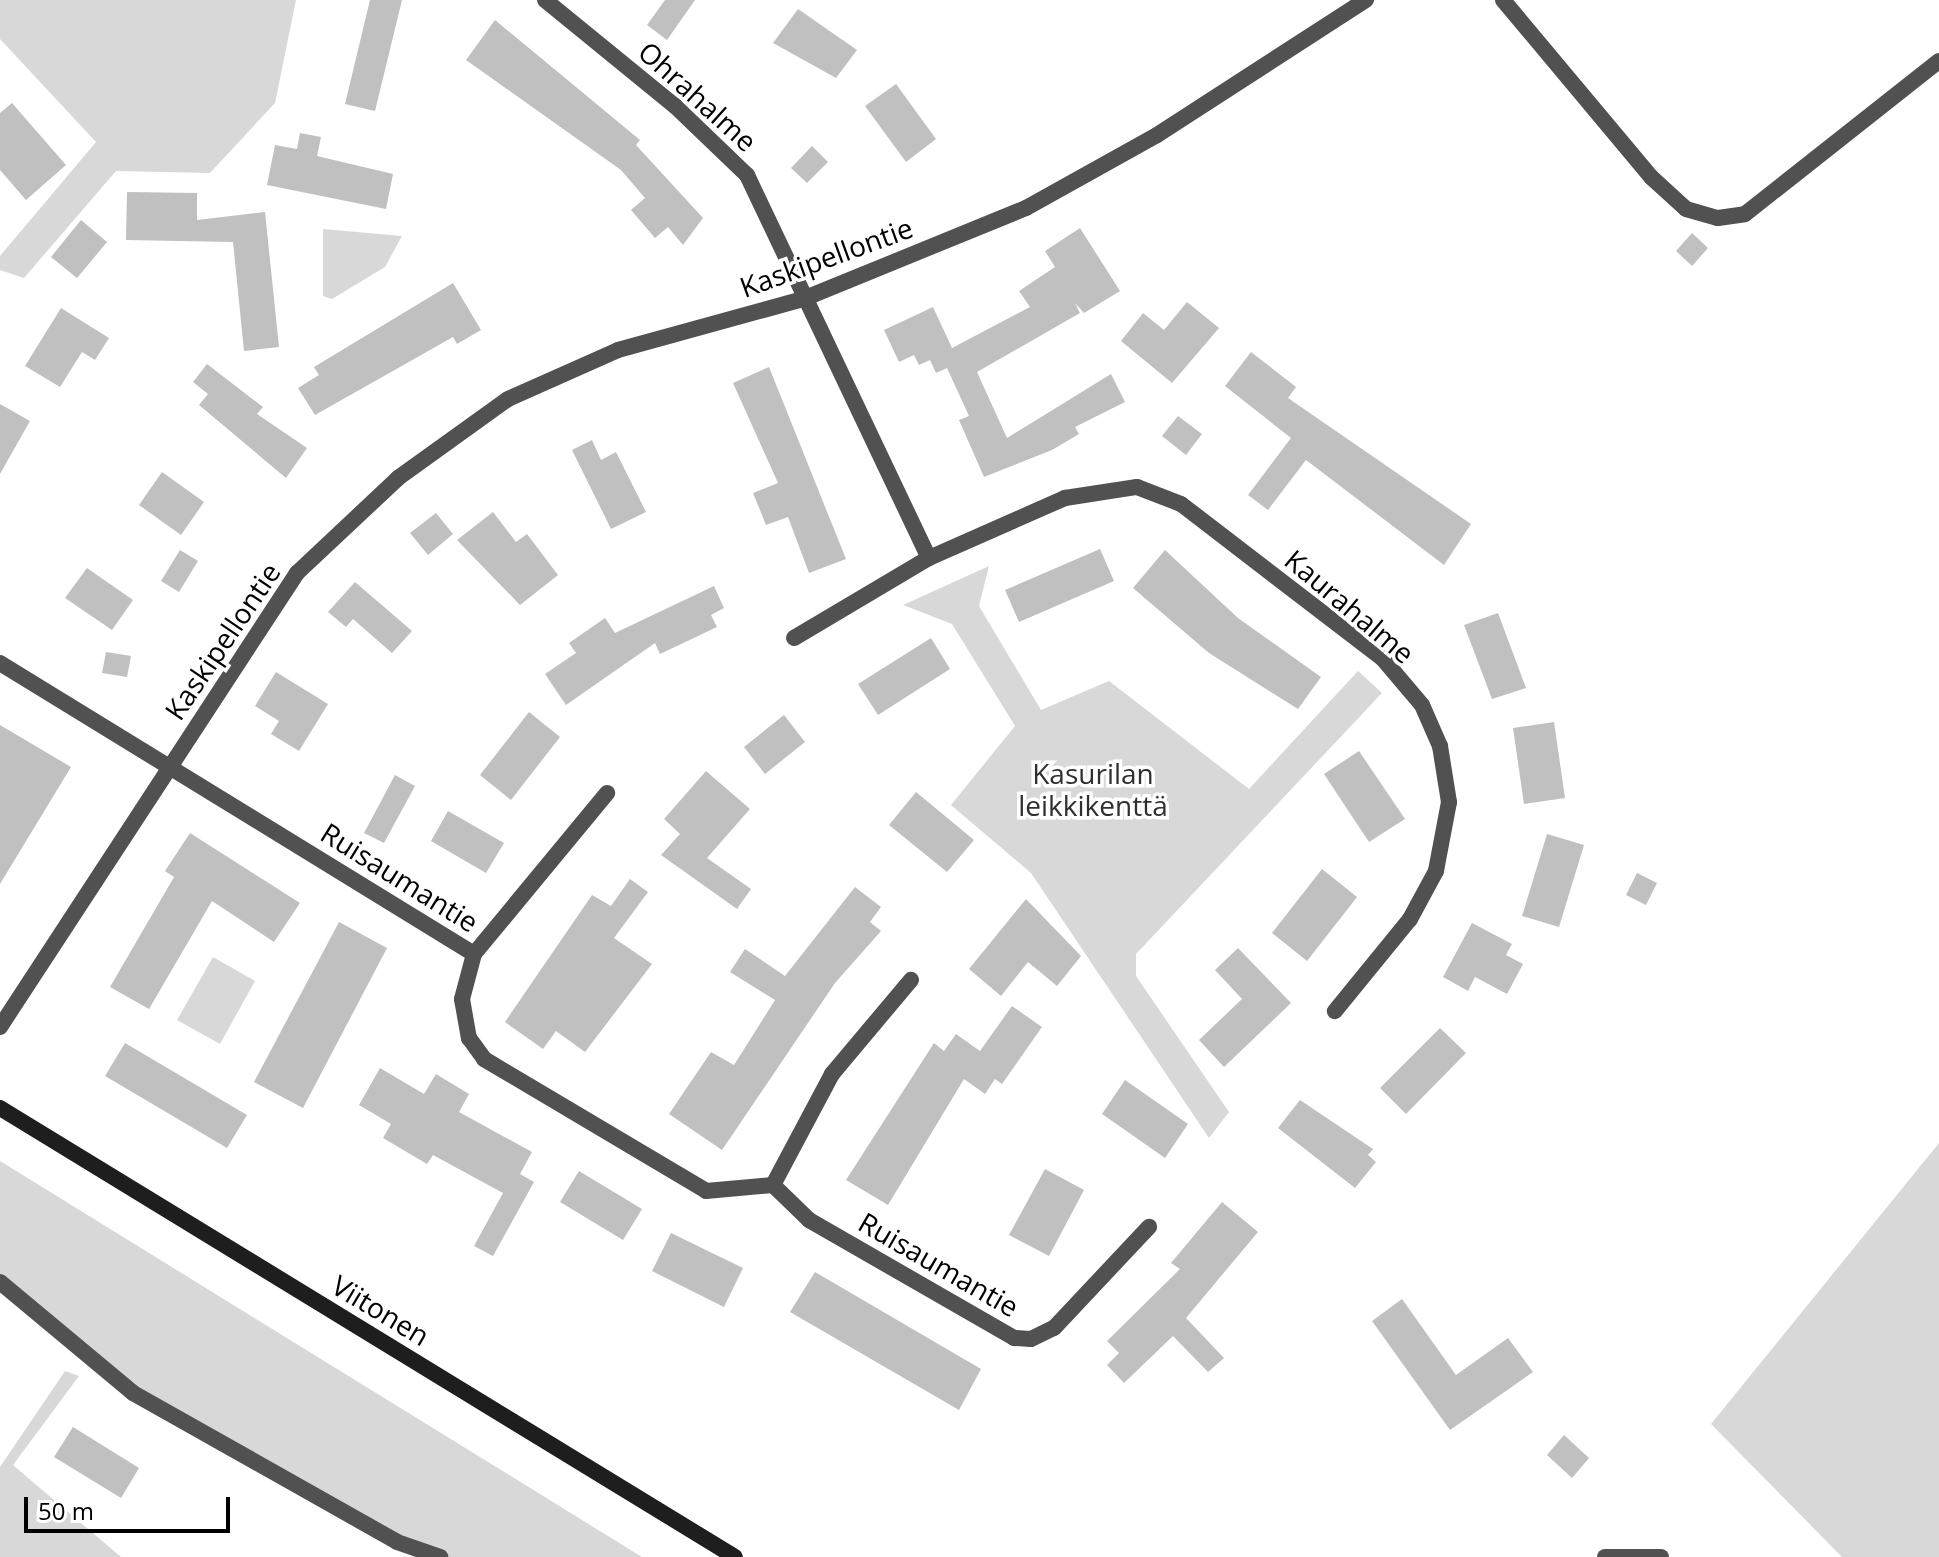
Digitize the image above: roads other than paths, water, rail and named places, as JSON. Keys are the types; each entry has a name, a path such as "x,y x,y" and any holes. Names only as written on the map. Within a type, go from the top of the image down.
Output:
{"main road":[{"name":"Viitonen","path":"0,1108 735,1557"}],"street":[{"name":"Ohrahalme","path":"545,0 675,106 747,175 803,299"},
{"name":"Kaskipellontie","path":"0,1027 297,573 398,478 508,399 606,355 803,299 1026,208 1157,135 1366,0"},
{"path":"1503,0 1651,177 1686,209 1718,218 1745,214 1939,61"},
{"path":"803,299 929,558"},
{"name":"Kaurahalme","path":"794,638 929,558 1065,498 1137,487 1181,504 1394,671 1422,705 1440,746 1449,802 1443,852 1410,919 1335,1011"},
{"name":"Ruisaumantie","path":"0,663 171,765 474,954 462,999 469,1038 484,1059 706,1191 773,1185 809,1220 1023,1339 1054,1328 1149,1227"},
{"path":"474,954 607,793"},
{"path":"773,1185 832,1074 911,980"},
{"path":"0,1282 133,1393 397,1542 440,1557"},
{"path":"1605,1557 1661,1557"}],"park label":[{"name":"Kasurilan leikkikenttä","path":"1093,789"}]}
